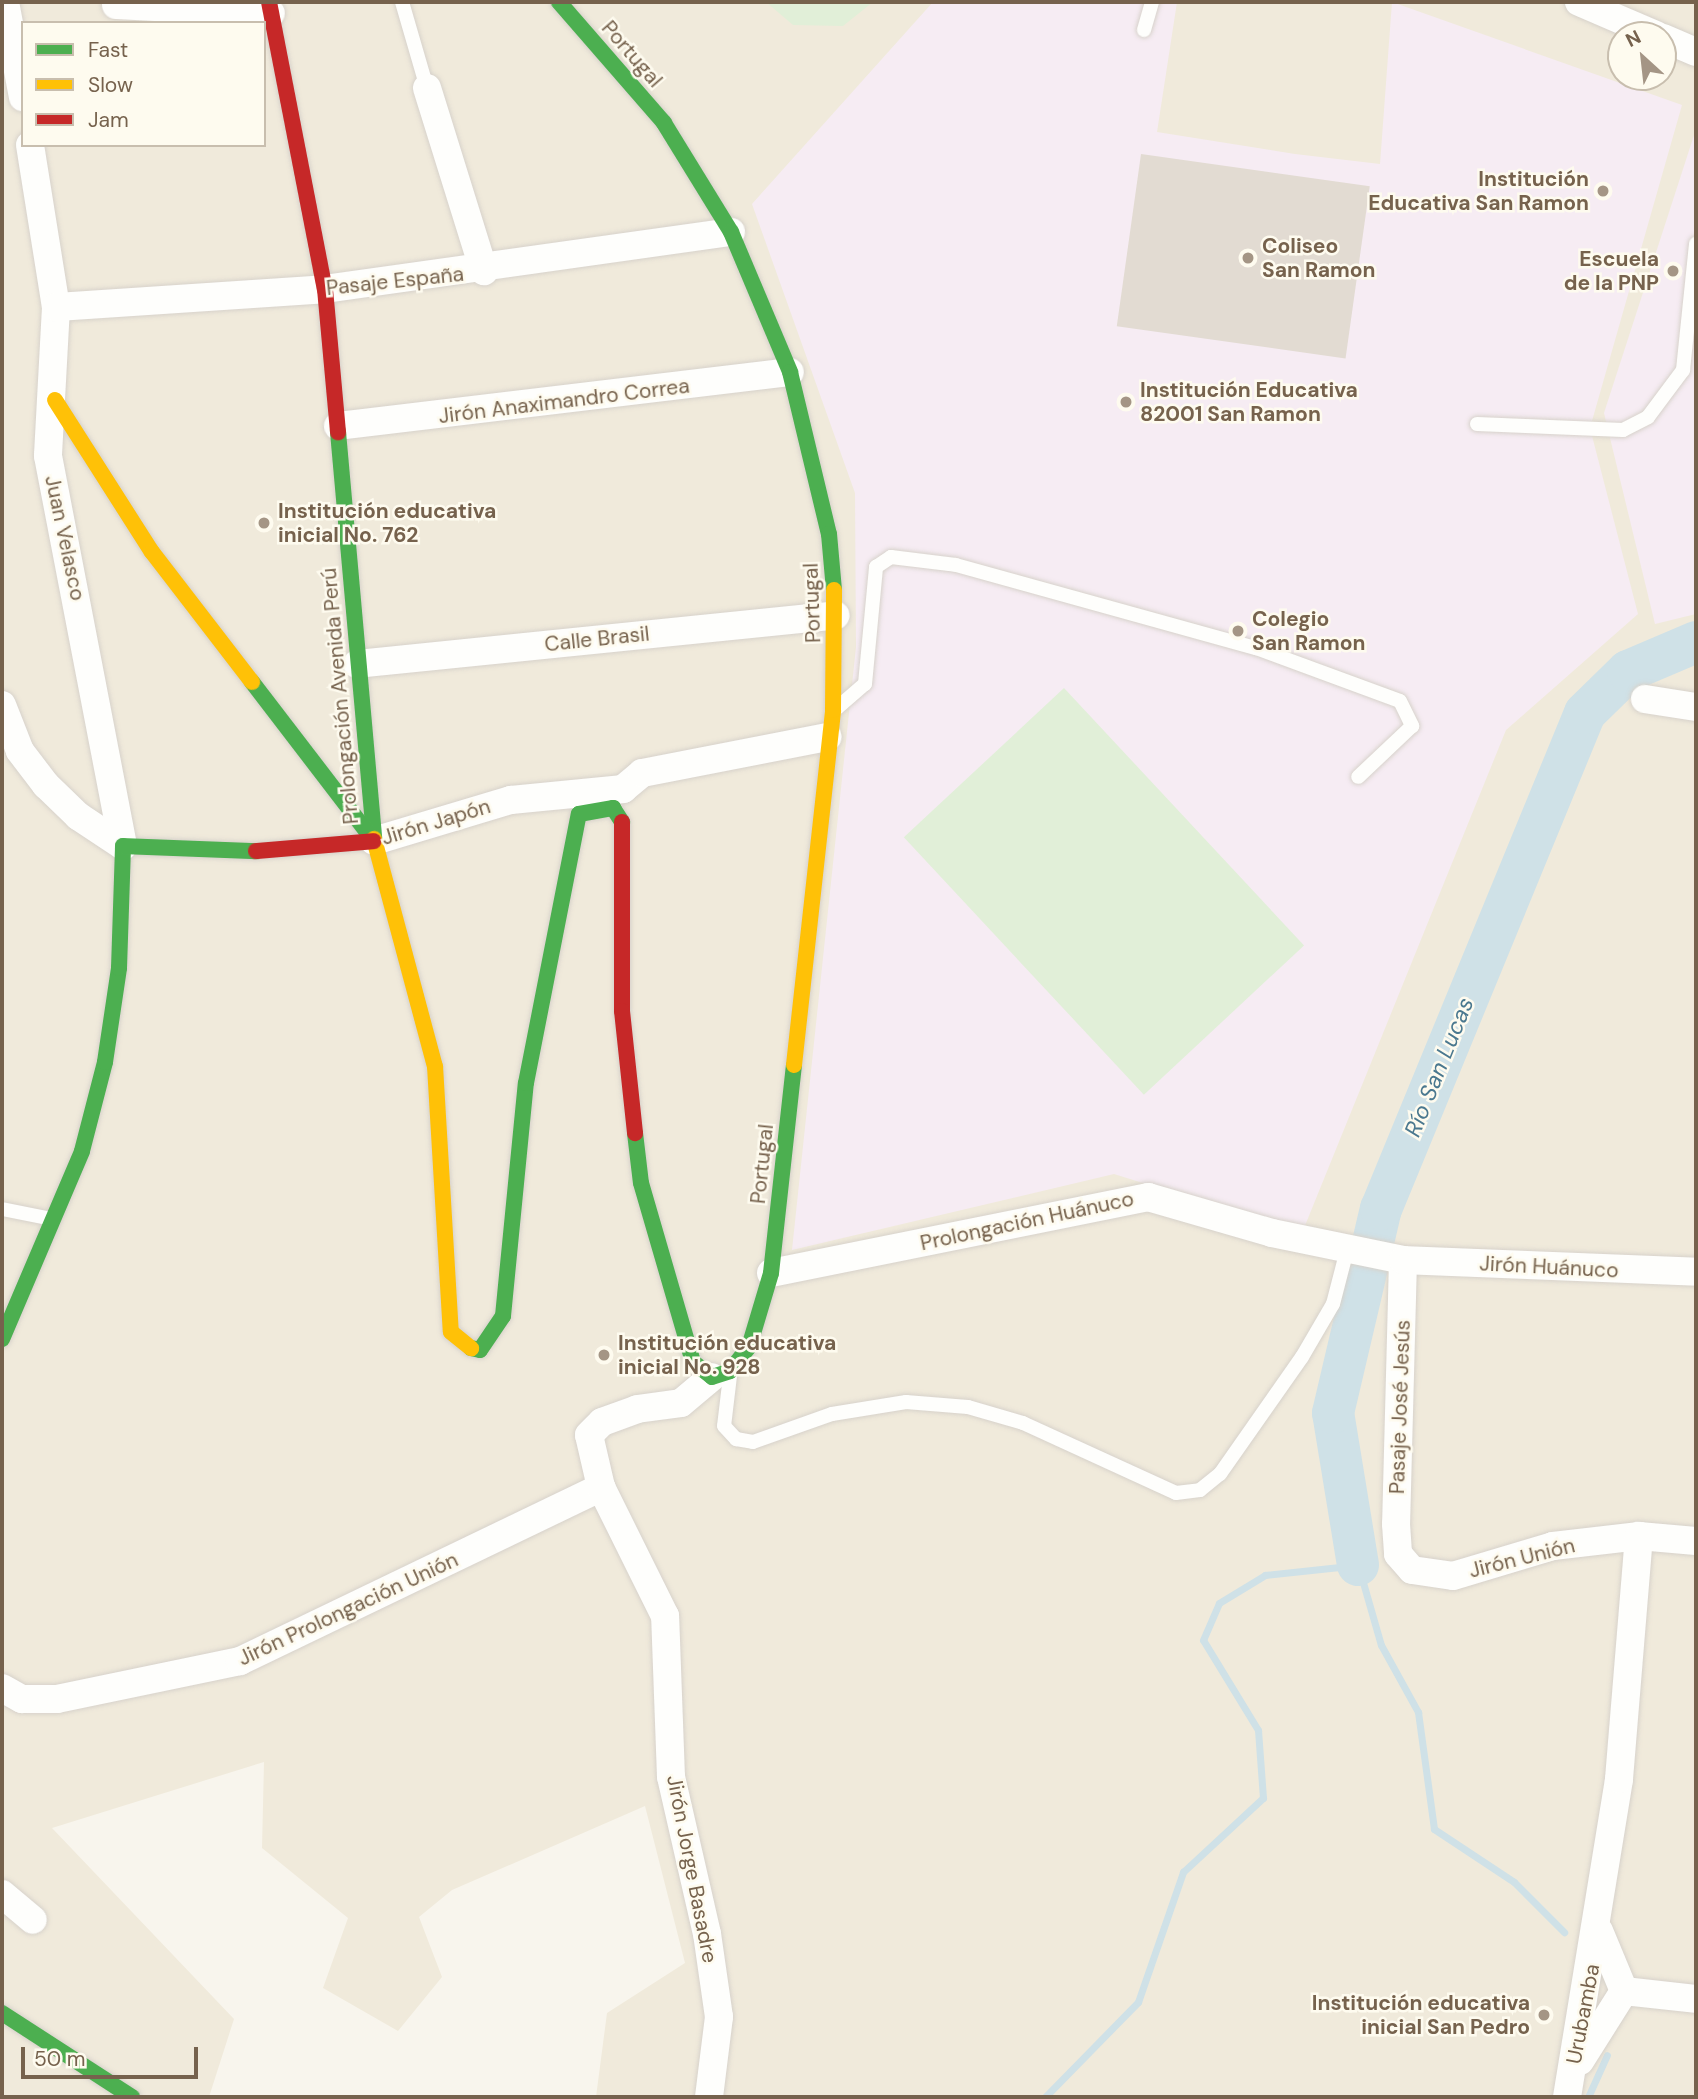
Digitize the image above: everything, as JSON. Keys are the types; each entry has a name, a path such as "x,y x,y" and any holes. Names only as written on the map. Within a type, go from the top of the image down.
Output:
{"street":[{"path":"5,2 21,86"},
{"name":"Portugal","path":"559,2 664,124 731,232 790,372 827,522 836,615 830,723 771,1273 749,1347 721,1374"},
{"path":"1578,2 1623,21"},
{"path":"116,5 270,7"},
{"name":"Prolongación Avenida Perú","path":"270,7 325,289 374,841 387,870 435,1066 451,1332 462,1346 480,1350 492,1339 503,1316 526,1083 579,814 618,798"},
{"path":"1677,44 1696,52"},
{"path":"427,88 484,271"},
{"name":"Juan Velasco","path":"30,147 56,307 55,400 48,456 55,507 90,650 123,846"},
{"name":"Pasaje España","path":"56,307 325,289 484,271 731,232"},
{"name":"Jirón Anaximandro Correa","path":"338,426 790,372"},
{"path":"55,400 152,552 374,841"},
{"name":"Calle Brasil","path":"358,664 836,615"},
{"path":"1645,699 1696,707"},
{"path":"2,705 20,751 46,785 78,816 123,846 119,968 105,1062 82,1151 2,1339"},
{"name":"Jirón Japón","path":"123,846 220,854 374,841 511,800 618,798 642,773 830,723"},
{"path":"618,798 622,822 622,1012 641,1183 680,1329 693,1362 721,1374"},
{"name":"Prolongación Huánuco","path":"771,1273 1148,1196 1353,1251 1396,1258"},
{"name":"Jirón Huánuco","path":"1396,1258 1696,1272"},
{"name":"Pasaje José Jesús","path":"1396,1258 1398,1554"},
{"name":"Jirón Jorge Basadre","path":"709,2097 719,2017 707,1934 671,1777 665,1616 601,1487 589,1435 602,1422 681,1403 721,1374"},
{"name":"Jirón Prolongación Unión","path":"2,1688 22,1699 57,1699 240,1661 601,1487"},
{"name":"Jirón Unión","path":"1398,1554 1412,1570 1453,1576 1553,1546 1639,1536 1696,1541"},
{"name":"Urubamba","path":"1570,2084 1599,1931 1639,1536"},
{"path":"2,1894 33,1920"},
{"path":"1599,1931 1624,1991"},
{"path":"1624,1991 1696,1999"},
{"path":"1570,2084 1624,1991"},
{"path":"2,2013 132,2097"}],"lane":[{"path":"402,2 427,88"},
{"path":"1144,30 1152,2"},
{"path":"266,96 288,93"},
{"path":"1477,424 1623,430 1648,417 1684,370 1696,244"},
{"path":"830,723 865,684 876,567 891,557 956,565 1256,648 1400,701 1412,726 1358,777"},
{"path":"2,1209 53,1219"},
{"path":"721,1374 724,1426 736,1440 753,1443 832,1414 906,1402 968,1407 1023,1423 1176,1493 1200,1490 1220,1474 1302,1357 1333,1304 1353,1251"}],"shaded area":[{"path":"2,2 1696,2 1696,2097 596,2097 607,2013 685,1963 645,1806 452,1890 419,1917 442,1977 398,2031 323,1988 348,1918 262,1848 264,1762 52,1828 234,2019 209,2097 2,2097"},
{"name":"Colegio San Ramon","path":"933,2 1177,2 1157,132 1295,154 1380,164 1392,2 1607,78 1607,91 1643,91 1682,105 1590,428 1638,614 1506,730 1302,1233 1114,1174 792,1250 856,647 855,493 752,204"},
{"name":"Escuela de la PNP","path":"1696,129 1696,614 1655,624 1604,413"}],"green space":[{"path":"766,2 873,2 843,26 793,25"},
{"path":"1064,688 1304,945 1144,1095 904,837"}],"building":[{"name":"Coliseo San Ramon","path":"1141,154 1370,186 1346,358 1117,326"}],"waterway":[{"name":"Río San Lucas","path":"1358,1565 1333,1413 1381,1209 1585,713 1628,671 1696,642"},
{"path":"1045,2097 1138,2002 1183,1872 1263,1798 1258,1730 1203,1640 1219,1603 1265,1575 1358,1565 1381,1645 1418,1712 1434,1829 1514,1882 1564,1932"},
{"path":"1588,2097 1607,2055"}],"traffic: fast":[{"path":"559,2 664,123 731,232 790,372 829,534 834,590"},
{"path":"338,432 374,839"},
{"path":"252,682 374,841"},
{"path":"471,1348 480,1350 503,1316 526,1083 579,814 613,808 622,822"},
{"path":"2,1339 82,1151 105,1062 119,968 123,846 256,851"},
{"path":"635,1133 641,1183 693,1362 712,1377 730,1371 749,1347 771,1273 794,1065"},
{"path":"2,2013 132,2097"}],"traffic: slow":[{"path":"55,400 152,552 252,682"},
{"path":"794,1065 833,710 834,590"},
{"path":"374,839 435,1066 451,1332 471,1348"}],"traffic: jam":[{"path":"269,2 325,289 338,432"},
{"path":"622,822 622,1011 635,1133"},
{"path":"256,851 374,841"}],"place":[{"name":"Institución Educativa San Ramon","path":"1603,191"},
{"name":"Coliseo San Ramon","path":"1248,258"},
{"name":"Escuela de la PNP","path":"1673,271"},
{"name":"Institución Educativa 82001 San Ramon","path":"1126,402"},
{"name":"Institución educativa inicial No. 762","path":"264,523"},
{"name":"Colegio San Ramon","path":"1238,631"},
{"name":"Institución educativa inicial No. 928","path":"604,1355"},
{"name":"Institución educativa inicial San Pedro","path":"1544,2015"}]}
